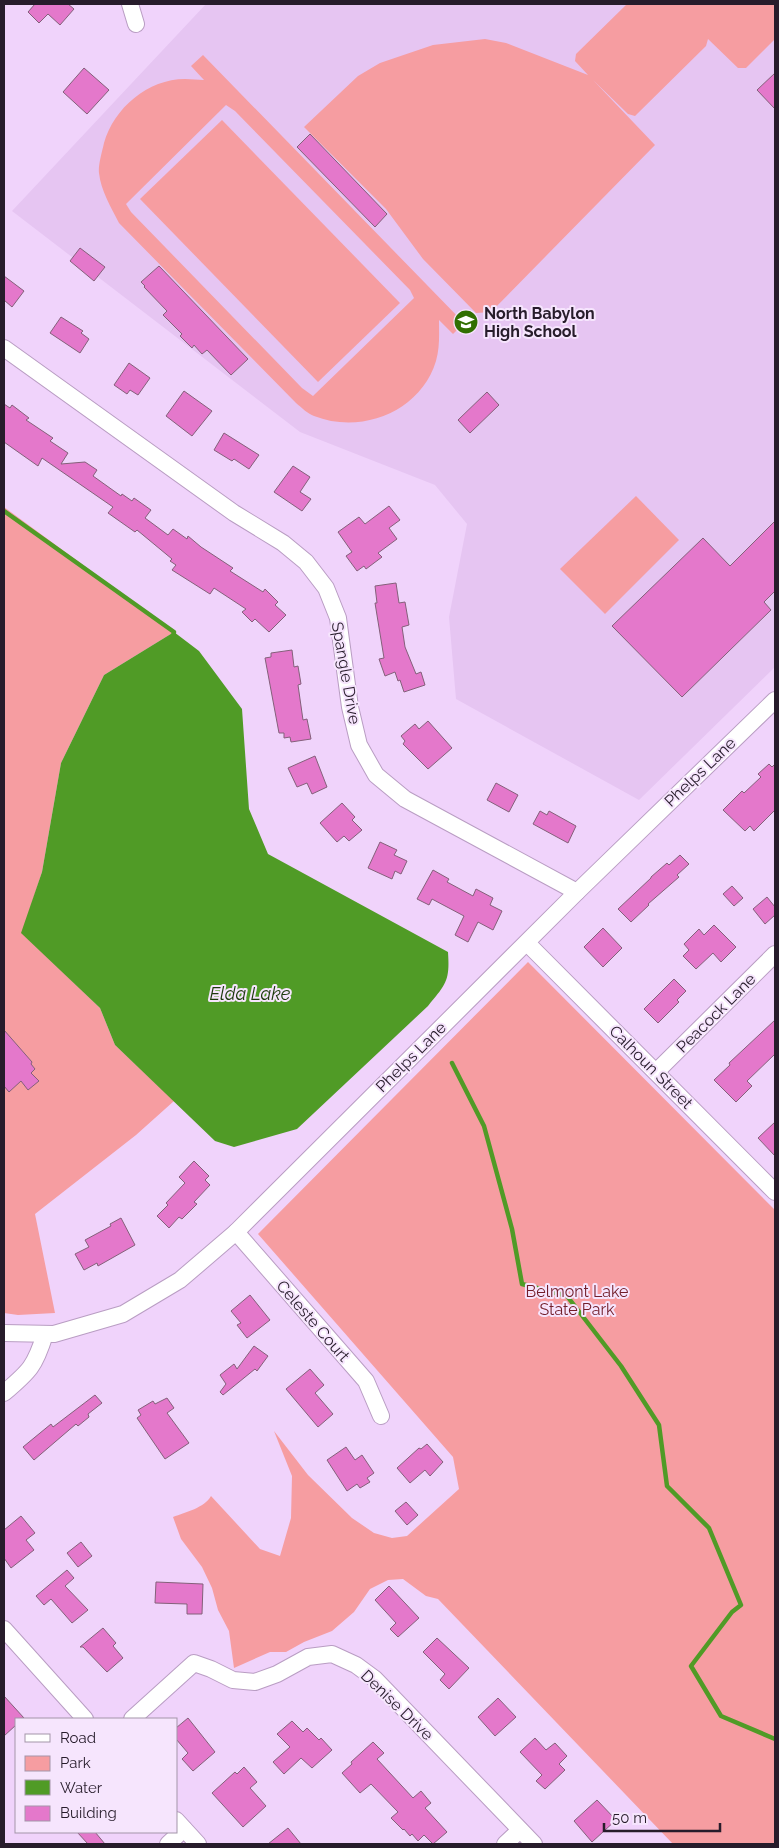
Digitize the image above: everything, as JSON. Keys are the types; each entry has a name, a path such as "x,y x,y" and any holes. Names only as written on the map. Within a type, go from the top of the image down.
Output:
{"street":[{"path":"130,4 136,24"},
{"name":"Spangle Drive","path":"4,348 234,513 282,543 306,562 326,588 338,618 350,707 359,745 376,775 405,799 577,892"},
{"name":"Phelps Lane","path":"4,1334 54,1334 123,1314 180,1280 236,1232 577,892 775,700"},
{"name":"Calhoun Street","path":"527,943 775,1192"},
{"name":"Peacock Lane","path":"656,1072 775,954"},
{"name":"Celeste Court","path":"236,1232 366,1381 381,1416"},
{"path":"4,1392 27,1374 38,1356 45,1334"},
{"path":"4,1630 84,1718"},
{"name":"Denise Drive","path":"133,1718 194,1663 233,1680 255,1682 277,1674 308,1656 332,1654 356,1665 375,1679 534,1844"},
{"path":"180,1825 198,1844"},
{"path":"505,1844 520,1830"},
{"path":"168,1844 175,1833"}],"shaded area":[{"name":"North Babylon High School","path":"206,4 775,4 775,667 639,800 456,699 449,617 467,524 435,485 300,432 12,211"}],"green space":[{"path":"627,4 775,4 775,39 746,68 738,68 708,39 706,46 635,116 628,114 593,80 655,145 491,312 476,313 423,259 386,209 304,127 358,76 380,63 433,45 485,39 506,43 588,75 575,61 576,54"},
{"path":"203,55 464,323 453,334 439,320 439,346 436,361 428,378 417,393 403,405 387,414 370,420 351,422 332,421 310,414 296,403 119,223 104,193 99,173 101,154 109,130 124,107 146,90 171,80 204,80 191,66","holes":["226,105 235,111 410,290 414,298 313,396 302,388 131,212 126,204"]},
{"path":"222,120 400,303 318,382 140,199"},
{"path":"636,496 679,540 605,614 560,569"},
{"path":"4,507 174,632 104,675 61,763 42,872 22,933 100,1008 115,1045 174,1101 136,1135 35,1214 55,1313 18,1315 4,1313"},
{"name":"Belmont Lake State Park","path":"528,962 775,1210 775,1844 673,1844 438,1599 426,1596 403,1579 388,1580 370,1589 354,1612 332,1631 304,1642 286,1652 270,1652 234,1668 229,1631 218,1610 212,1588 202,1567 181,1539 173,1517 199,1507 211,1496 260,1549 280,1556 291,1518 292,1476 274,1431 308,1475 352,1518 374,1533 392,1538 407,1536 459,1489 453,1457 258,1234"}],"water":[{"name":"Elda Lake","path":"174,632 199,651 242,709 249,809 268,854 448,952 446,982 428,1006 297,1129 234,1147 215,1141 115,1045 100,1008 21,933 42,872 61,763 104,675"}],"building":[{"path":"35,4 68,4 74,9 60,25 48,14 39,23 28,12"},
{"path":"84,68 109,90 87,114 63,92"},
{"path":"775,73 775,109 757,90"},
{"path":"310,134 387,214 375,227 297,147"},
{"path":"80,248 105,267 94,281 70,261"},
{"path":"159,266 248,359 231,375 207,350 202,354 194,345 192,348 180,336 182,334 163,315 167,311 144,287 141,282"},
{"path":"4,276 24,291 12,307 4,300"},
{"path":"61,317 83,331 81,333 89,339 80,353 50,333"},
{"path":"129,363 150,378 138,395 130,390 127,394 114,385"},
{"path":"184,391 212,411 192,436 166,416"},
{"path":"487,392 499,405 470,433 458,420"},
{"path":"4,404 10,408 12,405 29,418 26,420 53,438 50,441 68,453 61,464 85,462 97,470 93,476 121,496 122,494 132,501 134,498 151,510 145,518 168,535 173,529 187,539 188,536 233,568 230,571 263,592 265,589 278,602 275,605 286,615 269,632 255,619 252,622 242,612 246,609 214,588 210,594 172,570 176,565 170,561 172,559 137,530 135,532 108,513 113,507 42,458 38,466 4,442"},
{"path":"224,433 259,455 249,469 234,459 232,461 214,450"},
{"path":"293,466 310,477 300,492 311,499 302,511 274,492"},
{"path":"389,506 400,520 389,528 397,539 378,553 382,557 366,569 364,566 357,571 346,556 352,552 338,532 359,517 365,524"},
{"path":"775,521 775,591 764,602 771,610 682,697 612,626 703,538 730,566"},
{"path":"396,583 399,603 405,602 409,625 402,627 405,647 416,674 421,672 425,685 404,692 395,672 385,676 379,659 384,658 375,603 377,603 375,586"},
{"path":"292,650 294,667 298,666 301,684 298,685 303,720 307,719 311,739 291,742 290,737 284,738 284,733 279,733 265,658 271,657 271,653"},
{"path":"428,721 452,748 428,769 403,744 405,741 401,736 415,724 419,729"},
{"path":"315,756 327,787 312,794 307,783 297,787 288,768"},
{"path":"769,764 772,767 775,764 775,810 754,831 750,826 745,831 723,810 742,791 744,793 761,777 758,774"},
{"path":"496,783 518,795 509,812 487,800"},
{"path":"342,803 355,817 352,820 362,830 349,841 344,836 337,842 320,823"},
{"path":"540,811 547,815 549,811 576,826 568,843 533,824"},
{"path":"380,842 397,850 394,855 407,861 401,874 395,871 392,879 368,868"},
{"path":"680,855 689,864 677,875 679,877 648,904 631,922 618,909 667,863 669,865"},
{"path":"433,870 449,879 447,882 473,896 476,889 493,898 490,905 502,911 493,930 478,922 468,942 455,935 464,916 432,899 429,905 417,899"},
{"path":"732,886 743,898 734,906 723,894"},
{"path":"767,897 775,907 775,915 765,924 753,909"},
{"path":"714,925 736,947 721,962 713,953 696,969 683,956 689,950 684,944 699,929 704,935"},
{"path":"603,928 622,948 603,967 584,947"},
{"path":"674,979 686,991 677,1000 679,1002 658,1023 644,1009"},
{"path":"775,1020 775,1054 747,1081 752,1086 736,1102 714,1080 730,1065 729,1063"},
{"path":"4,1030 32,1062 31,1064 35,1069 31,1073 39,1081 28,1090 21,1081 9,1092 4,1086"},
{"path":"775,1122 775,1156 758,1138"},
{"path":"194,1161 209,1176 205,1180 210,1185 194,1202 197,1204 182,1219 179,1217 169,1228 157,1216 168,1205 166,1203 185,1183 179,1177"},
{"path":"121,1218 135,1245 98,1266 97,1263 84,1270 75,1254 89,1247 85,1240 111,1226 110,1224"},
{"path":"250,1295 270,1320 247,1338 237,1325 241,1323 231,1311"},
{"path":"254,1346 268,1356 257,1371 255,1369 223,1395 220,1392 226,1384 220,1375 234,1364 237,1369"},
{"path":"310,1369 324,1385 315,1393 333,1414 318,1427 286,1389"},
{"path":"95,1395 102,1403 88,1414 89,1417 78,1426 76,1424 34,1460 23,1447 51,1424 53,1427"},
{"path":"167,1398 174,1408 167,1413 189,1443 165,1459 137,1418 141,1415 138,1410 153,1401 155,1404"},
{"path":"427,1444 443,1462 430,1476 425,1470 410,1483 397,1468 419,1448 421,1449"},
{"path":"346,1447 355,1460 362,1455 374,1473 367,1478 370,1482 360,1488 357,1484 347,1491 327,1460"},
{"path":"406,1502 418,1515 407,1525 395,1511"},
{"path":"21,1516 35,1533 26,1540 34,1550 11,1568 4,1558 4,1530"},
{"path":"81,1542 92,1556 78,1567 67,1553"},
{"path":"67,1570 74,1578 65,1586 88,1610 72,1623 51,1599 44,1605 36,1596"},
{"path":"156,1582 203,1584 202,1614 187,1614 187,1604 155,1603"},
{"path":"389,1586 419,1618 398,1637 390,1629 396,1623 375,1600"},
{"path":"103,1628 116,1643 113,1646 123,1658 107,1672 83,1647 80,1647"},
{"path":"437,1638 469,1668 449,1689 440,1680 445,1674 423,1652"},
{"path":"4,1696 24,1718 15,1718 15,1726 4,1736"},
{"path":"498,1698 516,1717 495,1736 478,1717"},
{"path":"188,1718 215,1752 193,1771 182,1759 188,1753 178,1741 178,1726"},
{"path":"292,1721 303,1732 307,1728 319,1740 321,1738 332,1750 312,1768 301,1758 284,1774 273,1762 290,1747 277,1734"},
{"path":"535,1738 546,1750 555,1743 567,1756 559,1764 565,1770 545,1789 536,1781 542,1775 520,1752"},
{"path":"373,1742 384,1753 377,1759 413,1798 421,1791 431,1803 425,1808 447,1832 433,1844 424,1835 418,1841 412,1834 410,1836 403,1830 391,1818 398,1812 371,1784 360,1793 342,1773"},
{"path":"244,1767 257,1782 250,1788 266,1806 243,1827 212,1793 235,1772 237,1774"},
{"path":"597,1800 616,1820 592,1842 574,1821"},
{"path":"288,1828 301,1844 268,1844"},
{"path":"78,1833 96,1833 105,1844 88,1844"}],"waterway":[{"path":"4,511 174,632 173,636"},
{"path":"452,1063 484,1126 512,1229 522,1284 567,1296 621,1366 659,1425 667,1486 709,1528 741,1605 732,1612 691,1666 721,1716 775,1739"}],"place":[{"name":"North Babylon High School","path":"466,322"}]}
